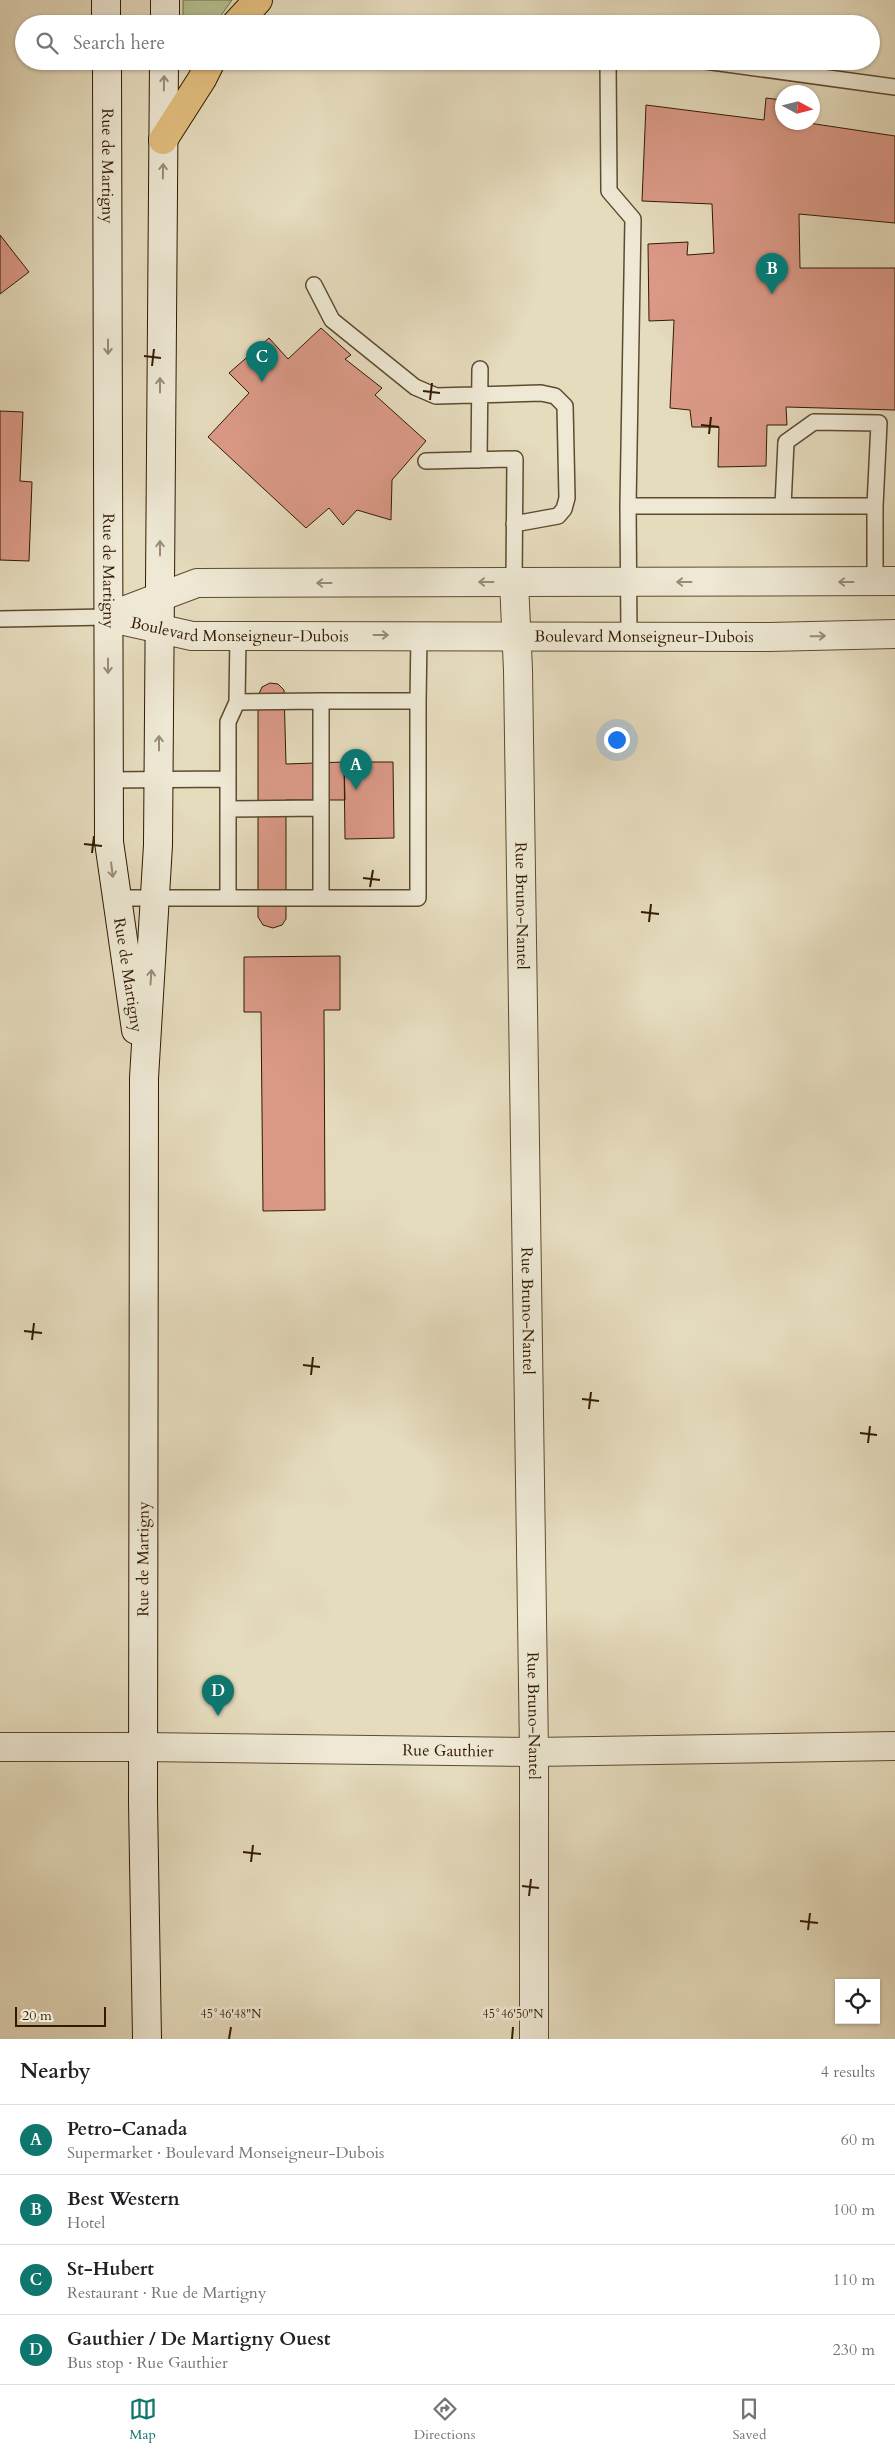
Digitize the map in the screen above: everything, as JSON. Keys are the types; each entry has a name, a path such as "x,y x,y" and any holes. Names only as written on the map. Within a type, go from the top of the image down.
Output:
{"highway":[{"path":"244,15 258,0"},
{"path":"163,140 206,70"}],"street":[{"path":"106,0 106,15"},
{"path":"164,15 165,0"},
{"name":"Rue de Martigny","path":"107,70 109,842 144,1078"},
{"name":"Rue de Martigny","path":"147,2039 143,1747 144,1078 156,898 159,779 164,70"},
{"name":"Rue Bruno-Nantel","path":"514,582 517,635 534,1752 534,2039"},
{"name":"Boulevard Monseigneur-Dubois","path":"108,617 197,583 885,582"},
{"name":"Boulevard Monseigneur-Dubois","path":"108,617 192,636 517,635 769,637 895,634"},
{"name":"Rue Gauthier","path":"0,1747 534,1752 895,1746"}],"lane":[{"path":"608,70 609,191 633,219 628,506 629,636"},
{"path":"771,70 895,87"},
{"path":"314,285 332,320 415,387 436,396 541,393 554,396 565,406 568,487 564,509 558,516 514,524"},
{"path":"479,460 480,369"},
{"path":"783,506 786,442 814,422 879,423 875,506 885,582"},
{"path":"426,461 515,459 514,582"},
{"path":"628,506 875,506"},
{"path":"0,619 108,617"},
{"path":"238,702 418,701 419,635"},
{"path":"228,898 228,722 238,702 238,636"},
{"path":"116,898 418,898 418,695"},
{"path":"321,701 321,898"},
{"path":"109,780 228,778"},
{"path":"228,809 321,808"}],"green space":[{"path":"183,0 232,0 221,15 183,15"}],"building":[{"path":"766,98 775,99 775,130 820,130 820,125 895,136 895,223 799,214 800,268 895,268 895,410 786,407 787,425 767,425 766,466 718,467 719,427 692,427 690,410 670,408 674,320 649,321 648,244 688,242 687,255 714,253 712,204 642,201 646,105 764,120"},
{"path":"0,235 29,272 0,294"},
{"path":"321,328 351,355 345,359 382,388 375,395 426,441 392,480 391,520 357,510 343,525 329,508 306,528 208,437 249,393 229,373 269,338 288,359"},
{"path":"0,411 23,412 20,481 32,482 29,561 0,560"},
{"path":"270,683 278,684 284,690 286,764 344,762 345,800 286,800 286,919 282,925 273,928 263,925 258,917 258,696 262,687"},
{"path":"344,762 393,762 394,838 345,839"},
{"path":"340,956 340,1010 324,1010 325,1210 263,1211 261,1012 244,1012 244,957"}],"place":[{"name":"Best Western","path":"772,294"},
{"name":"St-Hubert","path":"262,382"},
{"name":"Petro-Canada","path":"356,790"},
{"name":"Gauthier / De Martigny Ouest","path":"218,1716"}]}
